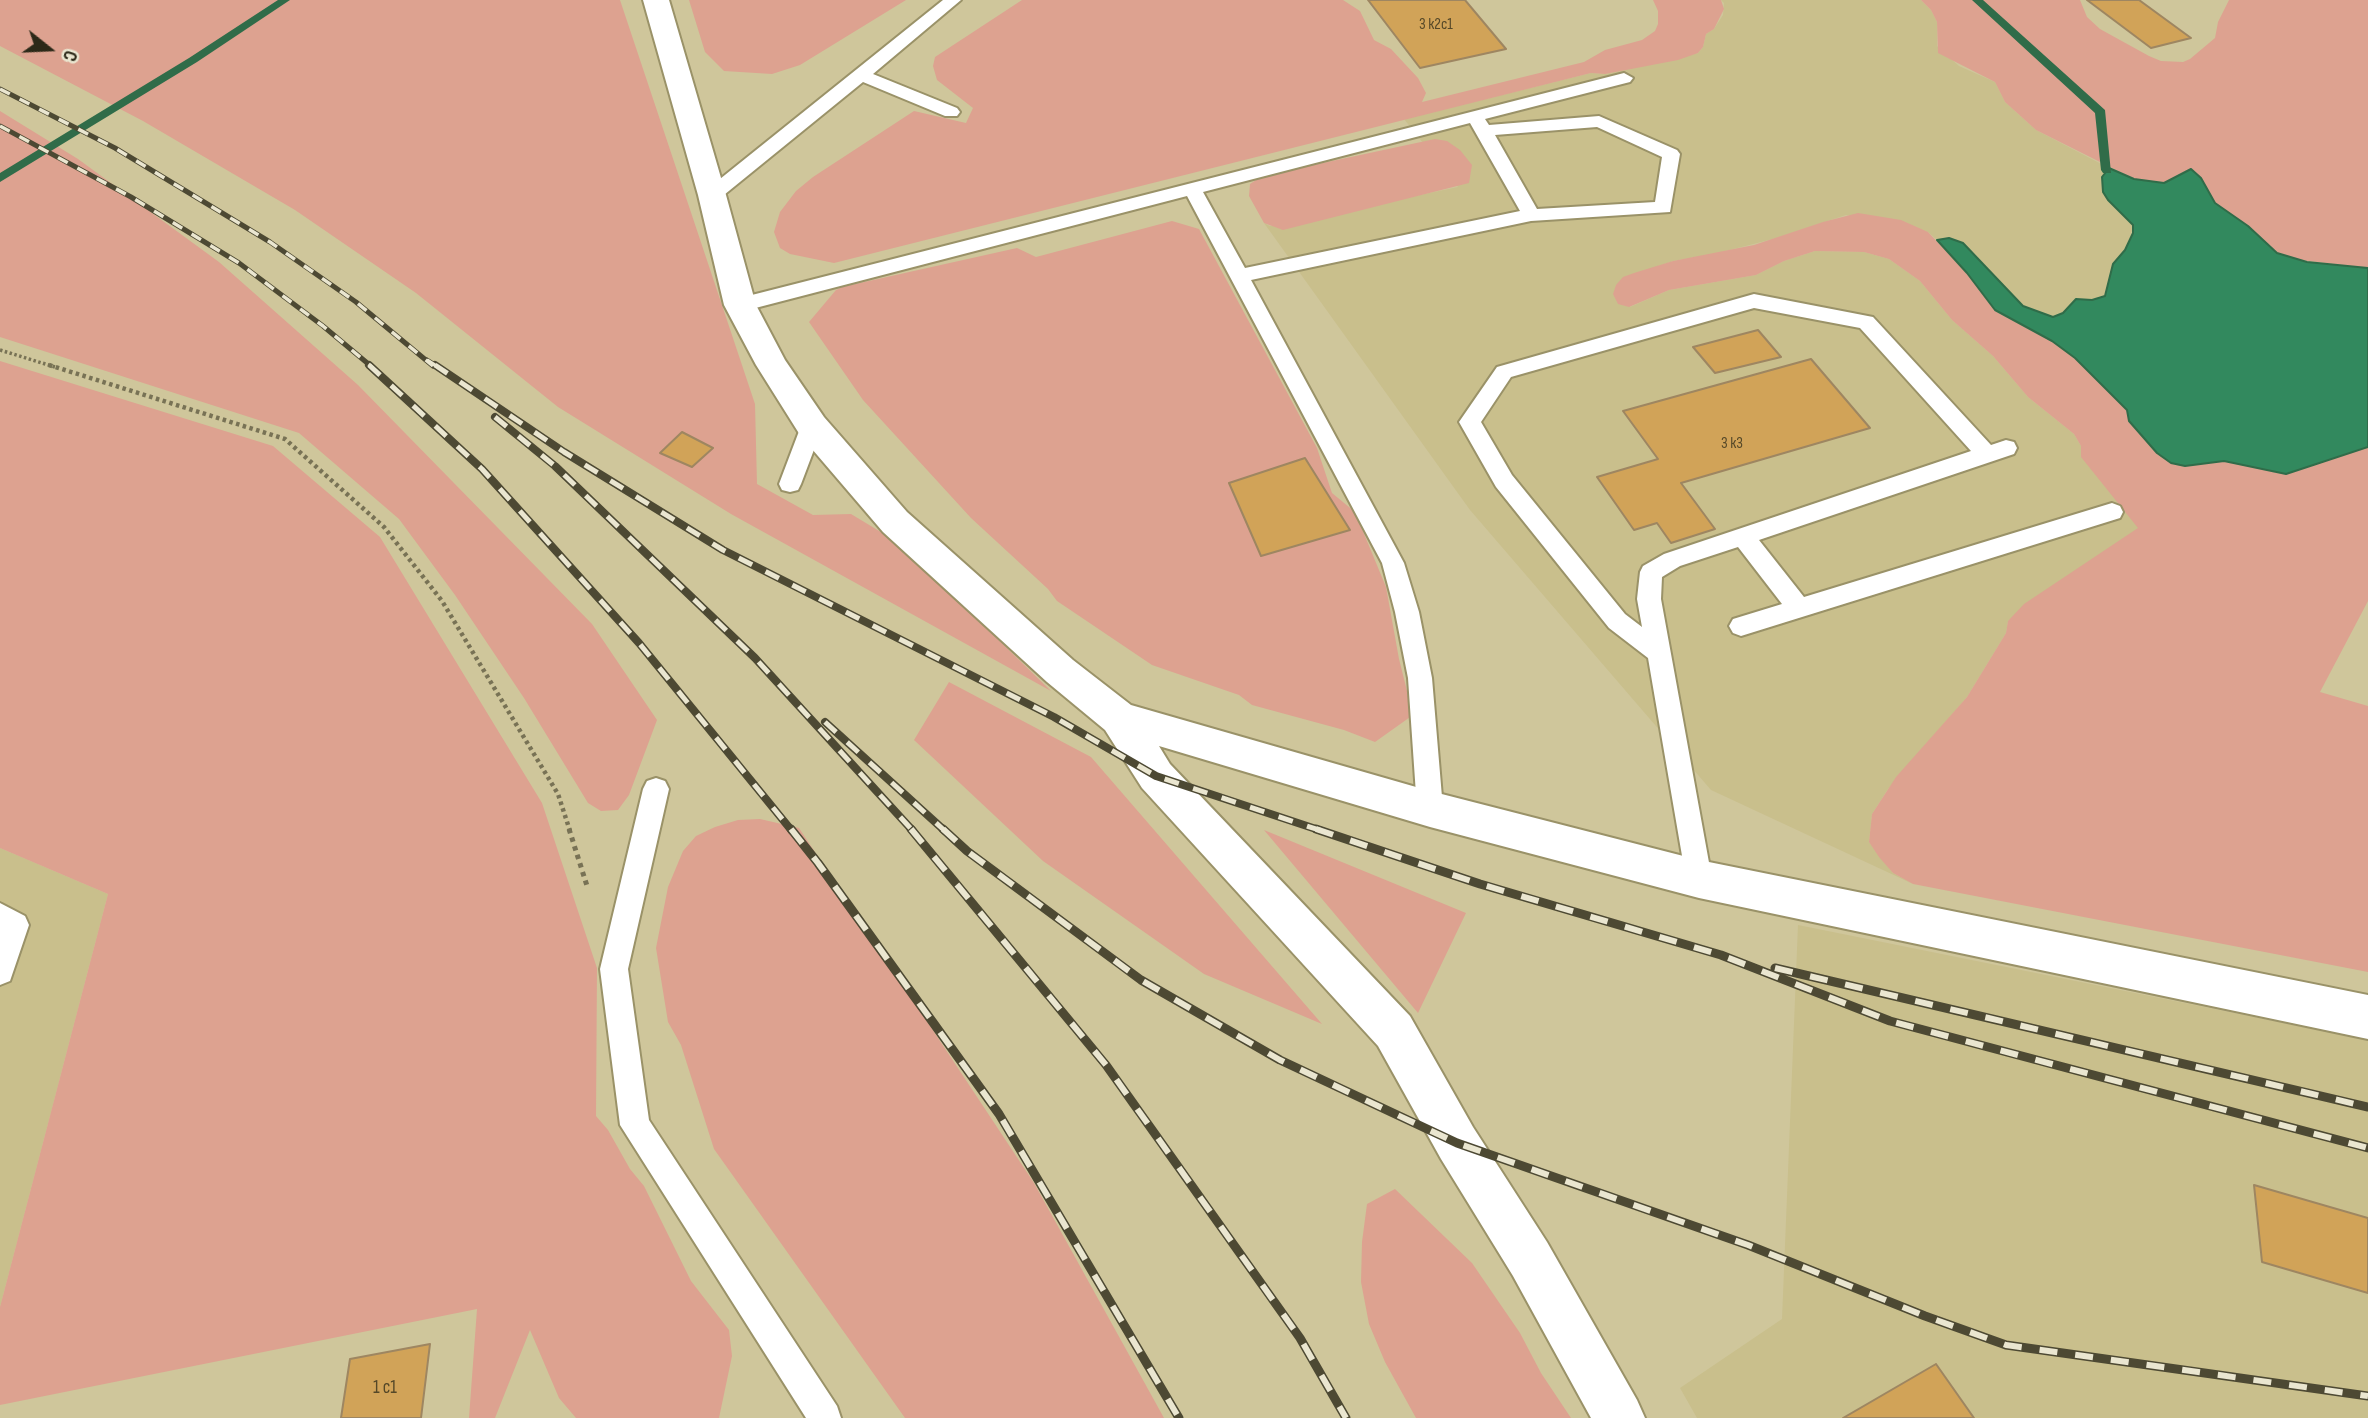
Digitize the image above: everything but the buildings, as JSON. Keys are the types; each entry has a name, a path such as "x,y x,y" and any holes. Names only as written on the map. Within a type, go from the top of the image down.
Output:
{"street":[{"path":"656,0 712,195 740,305 772,365 812,426 895,522 1060,671 1119,718 1156,776 1394,1031 1457,1143 1530,1259 1619,1418"},
{"path":"1119,718 1430,809 1699,879 2368,1017"}],"lane":[{"path":"712,195 953,0"},
{"path":"861,75 951,112"},
{"path":"740,305 1192,188 1479,124 1624,78"},
{"path":"1239,276 1531,215 1663,208 1671,154 1599,121 1479,124"},
{"path":"1479,124 1531,215"},
{"path":"1192,188 1393,564 1407,612 1420,678 1430,809"},
{"path":"1658,653 1618,621 1503,481 1470,422 1504,372 1754,301 1866,323 1996,451 1672,560 1651,572 1649,599 1699,879"},
{"path":"790,484 812,426"},
{"path":"1741,626 2112,512"},
{"path":"1743,536 1799,608"},
{"path":"656,789 614,970 635,1125 825,1418"},
{"path":"0,916 15,925 0,972"}],"path":[{"path":"0,350 285,439 384,527 442,601 558,794 590,894"}],"shaded area":[{"path":"0,0 620,0 755,404 757,484 813,515 851,514 899,543 1051,691 731,514 558,407 416,293 295,210 143,121 0,46"},
{"path":"689,0 906,0 800,65 772,74 724,71 705,52"},
{"path":"1022,0 1343,0 1360,11 1374,40 1391,49 1418,78 1426,93 1422,102 1584,62 1605,50 1642,40 1655,31 1658,24 1658,11 1653,0 1721,0 1724,9 1714,29 1706,34 1703,47 1698,53 1678,60 1605,74 1591,73 834,263 790,254 780,248 774,232 780,212 796,191 813,177 914,111 966,123 973,108 937,80 933,66 935,57"},
{"path":"1721,0 1921,0 1931,10 1937,22 1937,46 1959,66 1995,82 2005,102 2036,130 2109,168 2102,177 2115,208 2133,225 2130,241 2113,264 2105,296 2092,300 2076,299 2064,313 2053,317 2023,306 1973,252 1949,238 1937,240 1928,232 1846,215 1777,238 1673,261 1647,270 1630,307 1669,290 1756,275 1784,261 1815,251 1864,252 1889,259 1920,281 1952,320 1993,356 2028,397 2074,434 2081,446 2158,533 2008,621 2006,633 1967,697 1888,789 1872,814 1869,842 1893,873 1913,884 1711,790 1470,510 1264,223 1270,226 1458,187 1404,119 1591,73 1605,74 1698,53 1703,47 1706,34 1714,29 1723,15 1724,3"},
{"path":"1921,0 2080,0 2087,17 2100,29 2161,61 2183,62 2215,38 2218,22 2229,0 2368,0 2368,268 2291,259 2277,253 2248,226 2215,203 2201,178 2184,174 2164,183 2134,179 2036,130 2005,102 1995,82 1938,53 1937,22 1931,10"},
{"path":"0,111 78,159 219,262 358,385 592,624 657,720 629,795 618,810 601,811 588,803 524,698 455,595 399,519 299,433 0,337"},
{"path":"1435,139 1447,141 1460,150 1472,165 1469,183 1283,230 1264,223 1249,196 1250,184 1262,176"},
{"path":"2109,168 2134,179 2164,183 2191,169 2201,178 2215,203 2248,226 2277,253 2307,262 2368,268 2368,447 2286,474 2224,461 2185,466 2171,463 2157,453 2129,421 2127,410 2075,358 2052,341 1995,310 1937,240 1949,238 1963,243 2023,306 2053,317 2063,313 2076,299 2092,300 2105,296 2113,264 2125,250 2133,233 2133,225 2103,192 2102,177"},
{"path":"1858,213 1901,220 1928,232 1967,273 1995,311 2052,341 2075,358 2127,410 2129,421 2157,453 2171,463 2185,466 2224,461 2287,474 2368,447 2368,601 2320,692 2368,706 2368,972 1913,884 1893,873 1879,857 1869,842 1872,814 1896,777 1967,697 2006,633 2008,621 2024,604 2138,528 2081,457 2081,446 2074,434 2028,397 1993,356 1952,320 1920,281 1889,259 1864,252 1815,251 1784,261 1756,275 1669,290 1629,307 1618,304 1613,294 1623,277 1634,273 1673,261 1754,245"},
{"path":"1172,221 1199,229 1317,448 1332,493 1355,512 1386,587 1399,659 1413,715 1375,742 1344,730 1252,705 1239,695 1152,665 1057,601 1048,589 971,518 863,400 809,322 836,290 842,287 1017,248 1036,257"},
{"path":"0,361 273,446 380,537 542,803 597,968 596,1116 644,1186 691,1281 729,1330 732,1356 719,1418 576,1418 559,1398 530,1330 495,1418 469,1418 477,1309 0,1405 0,1307 108,894 0,848"},
{"path":"949,682 1091,757 1322,1024 1204,974 1043,861 914,740"},
{"path":"760,819 799,828 1034,1183 1164,1418 905,1418 714,1149 681,1045 668,1022 656,948 668,887 683,851 696,836 715,827 738,820"},
{"path":"1264,830 1466,913 1418,1013"},
{"path":"0,848 108,894 0,1307"},
{"path":"1798,925 2368,1040 2368,1418 1697,1418 1680,1388 1782,1319"},
{"path":"1395,1189 1472,1263 1520,1333 1541,1373 1571,1418 1416,1418 1385,1362 1369,1324 1361,1282 1367,1204"}],"waterway":[{"path":"0,178 193,60 285,0"},
{"path":"1977,0 2101,112 2107,170"}],"railway":[{"path":"0,89 115,148 270,242 356,302 433,366"},
{"path":"0,126 131,197 239,263 323,326 372,367"},
{"path":"427,360 437,367"},
{"path":"369,365 482,469 639,643 792,831"},
{"path":"437,367 564,452 723,550 1054,717 1156,776 1319,830"},
{"path":"495,417 555,466 755,658 913,831"},
{"path":"825,722 945,831"},
{"path":"791,829 999,1114 1179,1418"},
{"path":"911,829 1106,1065 1300,1338 1346,1418"},
{"path":"943,829 967,851 1141,980 1280,1060 1457,1143 1748,1245 1925,1316 2006,1345 2368,1396"},
{"path":"1319,830 1480,884 1721,955 1890,1021 2368,1148"},
{"path":"1775,968 2368,1107"}]}
